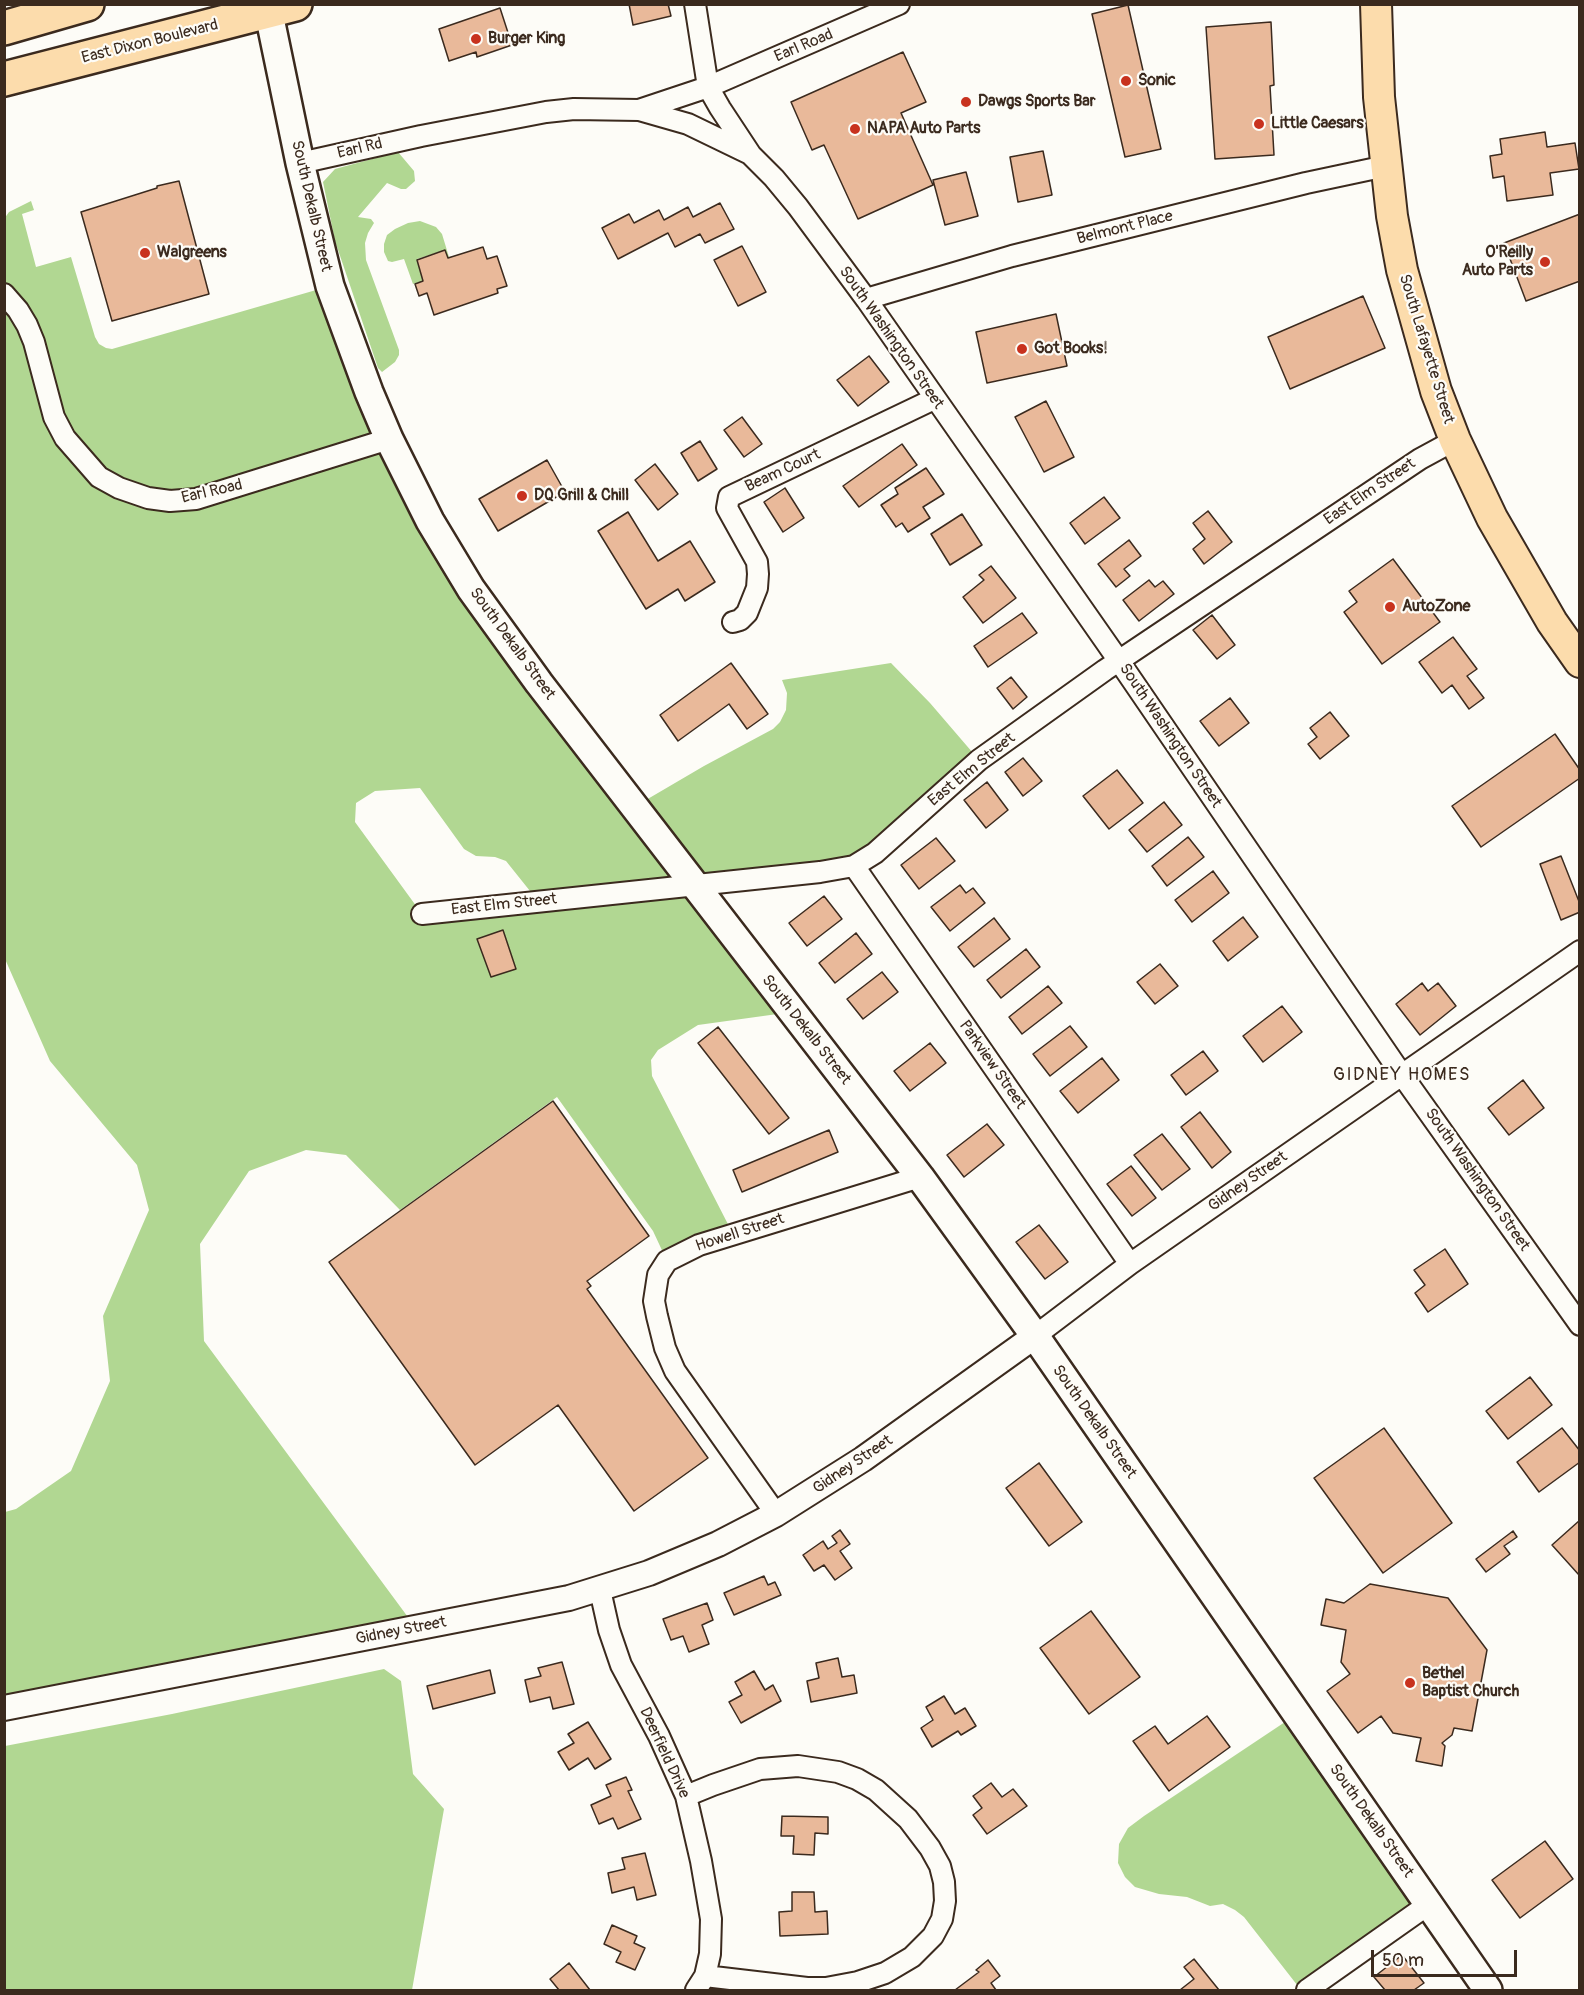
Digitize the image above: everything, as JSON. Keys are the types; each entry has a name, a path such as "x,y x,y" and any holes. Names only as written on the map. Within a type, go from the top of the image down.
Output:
{"highway":[{"path":"4,28 87,4"},
{"name":"East Dixon Boulevard","path":"4,79 276,7"}],"main road":[{"name":"South Lafayette Street","path":"1376,4 1379,97 1392,216 1402,270 1436,391 1455,440 1492,518 1552,622 1580,662"},
{"name":"South Dekalb Street","path":"276,7 300,163 330,286 389,439 430,521 471,589 539,683 920,1177 1035,1336 1488,1990"}],"street":[{"name":"South Washington Street","path":"695,4 708,87 751,155 798,207 866,299 1119,661 1402,1075 1580,1325"},
{"name":"Earl Road","path":"708,87 899,4"},
{"path":"639,110 708,87"},
{"name":"Earl Rd","path":"300,163 421,136 546,112 574,109 639,110"},
{"name":"South Washington Street","path":"639,110 688,124 751,155"},
{"name":"Belmont Place","path":"866,299 1012,256 1306,183 1386,166"},
{"name":"Earl Road","path":"4,294 27,325 34,342 54,417 65,438 99,477 119,488 148,498 170,501 196,499 389,439"},
{"name":"Beam Court","path":"733,622 740,620 747,613 757,588 758,574 757,562 727,508 729,497 934,399"},
{"name":"East Elm Street","path":"422,914 820,872 854,866 875,853 979,760 1119,661 1420,459 1455,440"},
{"name":"Parkview Street","path":"854,866 1130,1264"},
{"name":"Gidney Street","path":"4,1708 569,1598 600,1590 683,1560 776,1514 863,1459 1035,1336 1130,1264 1580,951"},
{"name":"Howell Street","path":"776,1514 675,1371 665,1348 654,1301 658,1275 668,1261 699,1245 920,1177"},
{"name":"Deerfield Drive","path":"600,1590 609,1630 621,1665 659,1736 686,1796 711,1919 710,1954 700,1983"},
{"path":"686,1796 760,1769 798,1766 838,1772 857,1779 876,1790 908,1820 930,1848 940,1866 944,1882 945,1901 942,1919 933,1936 912,1957 885,1973 858,1982 826,1988 700,1983"},
{"path":"1307,1990 1428,1904"}],"green space":[{"path":"398,152 414,171 415,181 406,189 387,183 358,217 371,219 374,223 365,243 366,260 399,350 395,362 382,372 378,368 335,241 323,182 335,169"},
{"path":"31,201 34,210 22,214 36,267 71,257 95,337 99,344 106,348 112,349 330,286 430,521 634,807 773,729 780,722 786,710 787,693 782,680 891,663 930,703 979,760 875,853 694,885 792,1012 698,1025 658,1050 651,1060 652,1076 733,1234 667,1261 653,1231 557,1097 400,1210 346,1155 306,1150 249,1171 200,1244 204,1341 416,1628 5,1709 5,1512 16,1509 71,1471 110,1381 103,1316 149,1210 137,1165 50,1061 5,959 4,219 9,212","holes":["420,788 464,849 476,856 495,857 506,861 538,901 422,914 355,822 356,803 375,791"]},
{"path":"420,221 436,227 442,234 449,257 445,250 417,259 423,281 413,284 404,259 388,261 384,252 384,244 387,235 395,229"},
{"path":"384,1669 401,1681 413,1774 444,1809 412,1990 5,1990 5,1746 172,1714"},
{"path":"1297,1714 1429,1904 1301,1990 1244,1917 1235,1910 1223,1904 1210,1906 1187,1897 1159,1894 1135,1887 1125,1877 1118,1863 1119,1844 1128,1828"}],"building":[{"path":"629,4 668,4 671,16 633,25"},
{"name":"Sonic","path":"1128,5 1161,149 1125,157 1092,14"},
{"name":"Burger King","path":"500,8 512,45 477,57 476,52 449,61 439,29"},
{"path":"1271,22 1274,85 1270,86 1274,155 1215,159 1206,27"},
{"name":"NAPA Auto Parts","path":"903,52 926,102 901,113 933,185 858,219 824,145 812,150 791,102"},
{"path":"1545,132 1547,147 1575,143 1579,169 1550,173 1553,195 1507,201 1504,176 1493,178 1490,156 1502,154 1500,139"},
{"path":"1043,151 1052,195 1018,202 1010,157"},
{"path":"966,172 978,216 945,225 933,180"},
{"name":"Walgreens","path":"179,181 209,294 112,321 81,212 157,188 157,186"},
{"path":"720,203 734,229 705,243 700,234 675,247 668,233 618,259 602,228 629,214 634,223 659,210 664,220 688,207 693,217"},
{"name":"O'Reilly Auto Parts","path":"1580,214 1580,281 1526,301 1504,243"},
{"path":"742,246 766,292 738,306 714,260"},
{"path":"483,247 487,259 497,256 507,286 497,289 498,293 434,315 427,293 419,296 415,284 423,281 417,260 445,250 448,258"},
{"path":"1363,296 1385,348 1290,389 1268,337"},
{"name":"Got Books!","path":"1056,314 1067,366 987,383 976,332"},
{"path":"869,356 889,382 858,406 837,380"},
{"path":"1046,401 1074,457 1044,472 1015,417"},
{"path":"742,417 762,444 744,457 724,430"},
{"path":"700,441 717,469 698,481 681,453"},
{"path":"902,444 917,465 859,507 843,486"},
{"name":"DQ Grill & Chill","path":"547,460 565,492 498,531 479,499"},
{"path":"655,464 678,494 658,510 635,480"},
{"path":"926,468 944,494 923,507 930,518 908,532 902,523 896,527 881,505 898,494 895,488"},
{"path":"785,488 804,518 783,532 764,502"},
{"path":"1104,497 1120,518 1085,544 1070,523"},
{"path":"1208,511 1232,542 1204,564 1193,549 1205,539 1193,523"},
{"path":"628,512 658,561 690,541 715,582 685,601 678,589 646,609 598,531"},
{"path":"962,514 982,545 950,565 931,534"},
{"path":"1129,540 1141,556 1124,569 1130,576 1116,587 1098,564"},
{"name":"AutoZone","path":"1393,559 1440,622 1382,664 1344,612 1357,602 1349,591"},
{"path":"991,566 1016,598 983,623 963,597 984,580 979,575"},
{"path":"1149,580 1155,587 1163,581 1174,594 1139,621 1123,600"},
{"path":"1022,613 1037,633 988,667 974,646"},
{"path":"1212,615 1235,645 1217,659 1193,630"},
{"path":"1453,637 1477,669 1467,676 1484,698 1469,709 1452,685 1442,693 1419,662"},
{"path":"731,663 768,714 747,729 729,704 678,741 660,715"},
{"path":"1011,677 1027,697 1013,709 997,688"},
{"path":"1230,698 1249,723 1219,746 1200,721"},
{"path":"1330,712 1349,736 1320,759 1308,744 1317,737 1310,728"},
{"path":"1555,734 1580,770 1580,778 1481,847 1452,806"},
{"path":"1023,758 1042,781 1023,796 1005,772"},
{"path":"1117,770 1143,803 1109,829 1083,796"},
{"path":"987,782 1008,810 986,828 964,800"},
{"path":"1164,802 1182,825 1147,852 1129,830"},
{"path":"1188,837 1204,857 1167,886 1152,866"},
{"path":"936,838 955,861 919,889 901,865"},
{"path":"1561,856 1580,904 1580,912 1561,920 1540,864"},
{"path":"1213,871 1229,893 1192,922 1175,900"},
{"path":"960,885 966,893 973,888 985,903 950,931 931,907"},
{"path":"824,896 842,919 807,946 789,923"},
{"path":"1243,917 1258,937 1228,961 1213,941"},
{"path":"994,918 1010,939 974,967 958,947"},
{"path":"503,930 516,969 491,977 477,939"},
{"path":"856,933 872,954 835,983 819,963"},
{"path":"1026,949 1040,967 1001,998 987,980"},
{"path":"1160,964 1178,986 1155,1004 1137,982"},
{"path":"882,972 898,992 863,1019 847,999"},
{"path":"1422,983 1428,991 1438,983 1456,1006 1420,1035 1396,1004"},
{"path":"1048,986 1062,1003 1022,1034 1009,1017"},
{"path":"1282,1006 1302,1032 1263,1062 1243,1036"},
{"path":"1070,1026 1087,1047 1050,1076 1033,1054"},
{"path":"718,1027 789,1118 769,1134 698,1043"},
{"path":"930,1043 946,1063 910,1091 894,1071"},
{"path":"1203,1051 1218,1071 1186,1095 1171,1075"},
{"path":"1102,1058 1119,1080 1078,1113 1060,1091"},
{"path":"1523,1080 1544,1108 1509,1135 1488,1108"},
{"path":"553,1101 649,1236 587,1281 591,1286 587,1289 708,1458 634,1511 558,1405 475,1465 329,1262"},
{"path":"1200,1112 1231,1152 1212,1168 1181,1127"},
{"path":"987,1124 1004,1145 964,1177 947,1155"},
{"path":"829,1130 838,1152 742,1192 733,1170"},
{"path":"1162,1134 1190,1169 1162,1190 1134,1155"},
{"path":"1131,1166 1156,1198 1132,1216 1107,1184"},
{"path":"1039,1225 1068,1262 1045,1279 1016,1242"},
{"path":"1445,1249 1468,1284 1428,1312 1415,1293 1425,1285 1414,1270"},
{"path":"1530,1377 1552,1405 1508,1439 1486,1411"},
{"path":"1384,1428 1452,1523 1383,1573 1314,1478"},
{"path":"1562,1428 1580,1451 1580,1462 1539,1492 1517,1462"},
{"path":"1039,1463 1082,1522 1049,1546 1006,1488"},
{"path":"1580,1520 1580,1575 1579,1575 1552,1545"},
{"path":"840,1530 850,1544 840,1551 852,1568 835,1580 824,1565 814,1571 803,1555 823,1541 828,1549 837,1543 832,1536"},
{"path":"1513,1531 1517,1537 1504,1546 1510,1554 1486,1572 1476,1559"},
{"path":"764,1576 768,1585 775,1582 781,1595 734,1615 724,1593"},
{"name":"Bethel Baptist Church","path":"1370,1584 1448,1598 1487,1650 1472,1731 1454,1728 1452,1735 1442,1743 1445,1746 1442,1766 1416,1761 1421,1738 1393,1733 1381,1716 1358,1733 1327,1691 1350,1674 1341,1662 1346,1630 1321,1625 1326,1599 1344,1603"},
{"path":"707,1603 713,1620 702,1625 709,1644 689,1652 683,1636 671,1640 663,1619"},
{"path":"1091,1611 1140,1677 1089,1714 1040,1648"},
{"path":"838,1658 842,1677 854,1675 857,1693 811,1702 807,1681 819,1678 816,1663"},
{"path":"562,1662 574,1704 553,1709 550,1697 530,1702 525,1680 541,1676 538,1668"},
{"path":"490,1670 495,1693 433,1709 427,1686"},
{"path":"754,1671 765,1690 773,1685 781,1701 741,1723 729,1702 742,1695 735,1682"},
{"path":"944,1696 955,1714 965,1708 976,1726 961,1735 958,1731 932,1747 921,1728 933,1720 926,1707"},
{"path":"1207,1716 1230,1747 1169,1791 1133,1741 1155,1726 1168,1744"},
{"path":"588,1722 611,1759 595,1769 588,1758 569,1770 558,1752 574,1743 568,1734"},
{"path":"626,1777 632,1790 628,1791 641,1819 618,1829 613,1818 599,1824 591,1805 611,1796 606,1785"},
{"path":"991,1783 1002,1797 1013,1789 1027,1806 987,1834 973,1815 982,1808 973,1796"},
{"path":"782,1816 828,1817 828,1834 815,1833 814,1855 793,1854 794,1836 781,1836"},
{"path":"1545,1841 1573,1879 1520,1918 1492,1880"},
{"path":"645,1853 656,1895 637,1900 634,1887 612,1893 608,1873 625,1869 622,1858"},
{"path":"792,1892 814,1892 815,1912 827,1911 828,1934 780,1936 779,1912 792,1911"},
{"path":"612,1925 637,1936 634,1943 645,1948 635,1970 616,1962 621,1952 604,1944"},
{"path":"1402,1955 1424,1983 1414,1990 1385,1990 1374,1977"},
{"path":"1194,1959 1219,1990 1180,1990 1194,1979 1184,1967"},
{"path":"988,1960 1000,1976 991,1983 996,1990 955,1990 979,1972 976,1970"},
{"path":"569,1963 590,1990 559,1990 550,1979"}],"place":[{"name":"Burger King","path":"476,39"},
{"name":"Sonic","path":"1126,81"},
{"name":"Dawgs Sports Bar","path":"966,102"},
{"name":"Little Caesars","path":"1259,124"},
{"name":"NAPA Auto Parts","path":"855,129"},
{"name":"Walgreens","path":"145,253"},
{"name":"O'Reilly Auto Parts","path":"1545,262"},
{"name":"Got Books!","path":"1022,349"},
{"name":"DQ Grill & Chill","path":"522,496"},
{"name":"AutoZone","path":"1390,607"},
{"name":"Bethel Baptist Church","path":"1410,1683"}],"district":[{"name":"GIDNEY HOMES","path":"1402,1075"}]}
